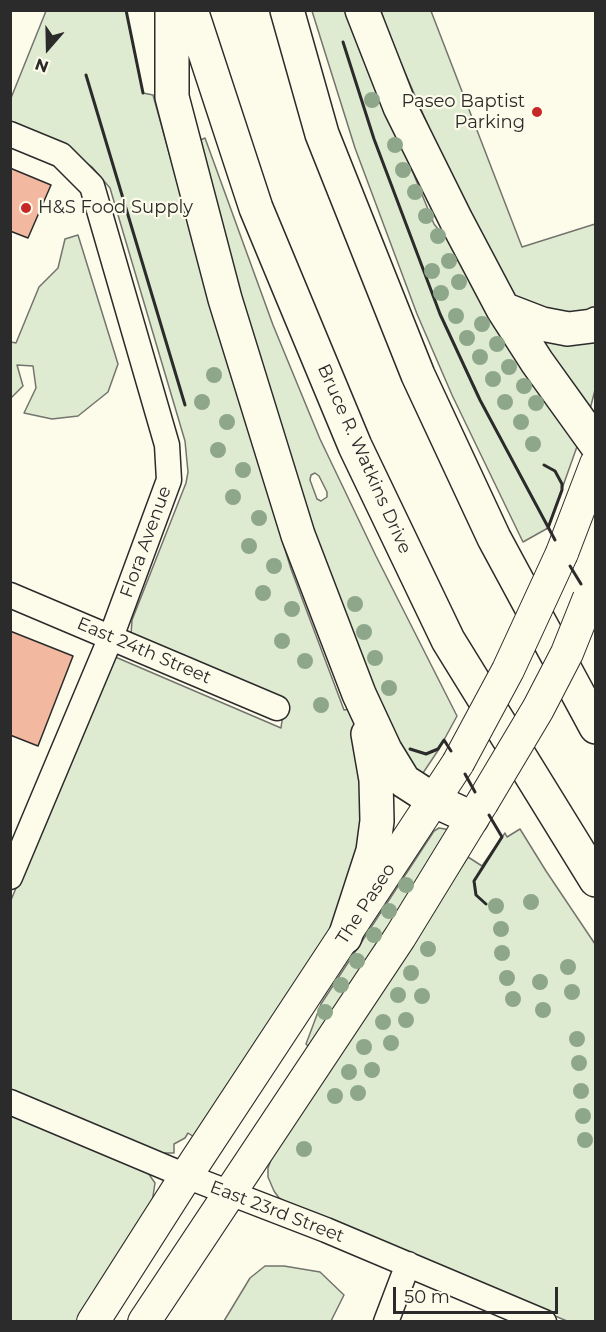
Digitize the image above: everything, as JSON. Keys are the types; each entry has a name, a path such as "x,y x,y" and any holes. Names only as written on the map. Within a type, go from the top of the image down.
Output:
{"highway":[{"path":"172,10 172,97 225,299 298,535 359,694 385,750 404,781 435,801 477,811"},
{"name":"Bruce R. Watkins Drive","path":"191,10 256,208 355,446 448,640 596,880"},
{"path":"287,10 322,134 418,375 494,537 596,727"},
{"path":"362,10 400,107 503,309 537,362 596,444"},
{"path":"503,309 542,324 568,328 596,324"},
{"path":"345,937 373,851 377,821 373,755 359,694"}],"main road":[{"name":"The Paseo","path":"93,1322 186,1176 458,763 508,670 562,553 596,464"},
{"path":"144,1322 400,937 538,709 567,653 592,590"}],"street":[{"name":"Flora Avenue","path":"10,134 61,155 92,186 167,445 169,480 111,637 10,878"},
{"name":"East 24th Street","path":"10,595 278,708"},
{"name":"East 23rd Street","path":"10,1102 186,1176 408,1264 544,1322"},
{"path":"386,1322 408,1264"}],"green space":[{"path":"46,11 126,11 143,93 153,95 219,333 291,569 344,710 350,709 359,734 368,782 346,910 197,1139 188,1133 185,1138 174,1144 174,1153 158,1153 11,1091 11,900 113,656 281,728 285,699 131,635 132,620 186,483 188,472 185,441 110,188 92,167 67,149 11,124 11,98"},
{"path":"312,11 347,11 434,224 443,232 446,231 579,441 548,528 523,542 452,395 417,314 355,148"},
{"path":"381,11 431,11 522,247 595,224 595,313 584,318 516,300 474,223 436,144 390,38"},
{"path":"205,138 273,325 320,439 457,716 423,773 410,769 383,711 317,540 288,454 196,142","holes":["315,473 327,492 327,497 321,501 317,499 310,480 311,475"]},
{"path":"78,235 118,364 108,392 78,416 52,419 24,413 36,388 33,366 17,365 23,386 11,398 11,342 16,343 39,287 58,268 65,239"},
{"path":"595,339 595,390 589,413 539,340 550,342"},
{"path":"439,828 451,830 310,1048 306,1044 321,1004 434,831"},
{"path":"520,829 595,944 595,1321 567,1321 304,1212 279,1198 268,1177 268,1168 273,1154 468,857 482,866 505,833 507,837"},
{"path":"10,1114 146,1170 155,1183 150,1216 83,1321 11,1321"},
{"path":"265,1266 284,1266 320,1272 344,1295 331,1321 224,1321 250,1278"}],"building":[{"name":"H&S Food Supply","path":"10,168 51,185 28,238 10,231"},
{"path":"10,631 73,656 38,746 10,735"}],"wall":[{"path":"126,10 143,93"},
{"path":"343,42 374,139 440,314 480,400 555,540"},
{"path":"86,75 185,405"},
{"path":"544,465 555,471 562,484 562,490 548,528"},
{"path":"570,566 581,584"},
{"path":"410,749 426,754 438,749 444,740 451,751"},
{"path":"465,774 475,792"},
{"path":"486,904 476,895 474,881 502,837 489,815"}],"place":[{"name":"Paseo Baptist Parking","path":"537,112"},
{"name":"H&S Food Supply","path":"26,208"}]}
